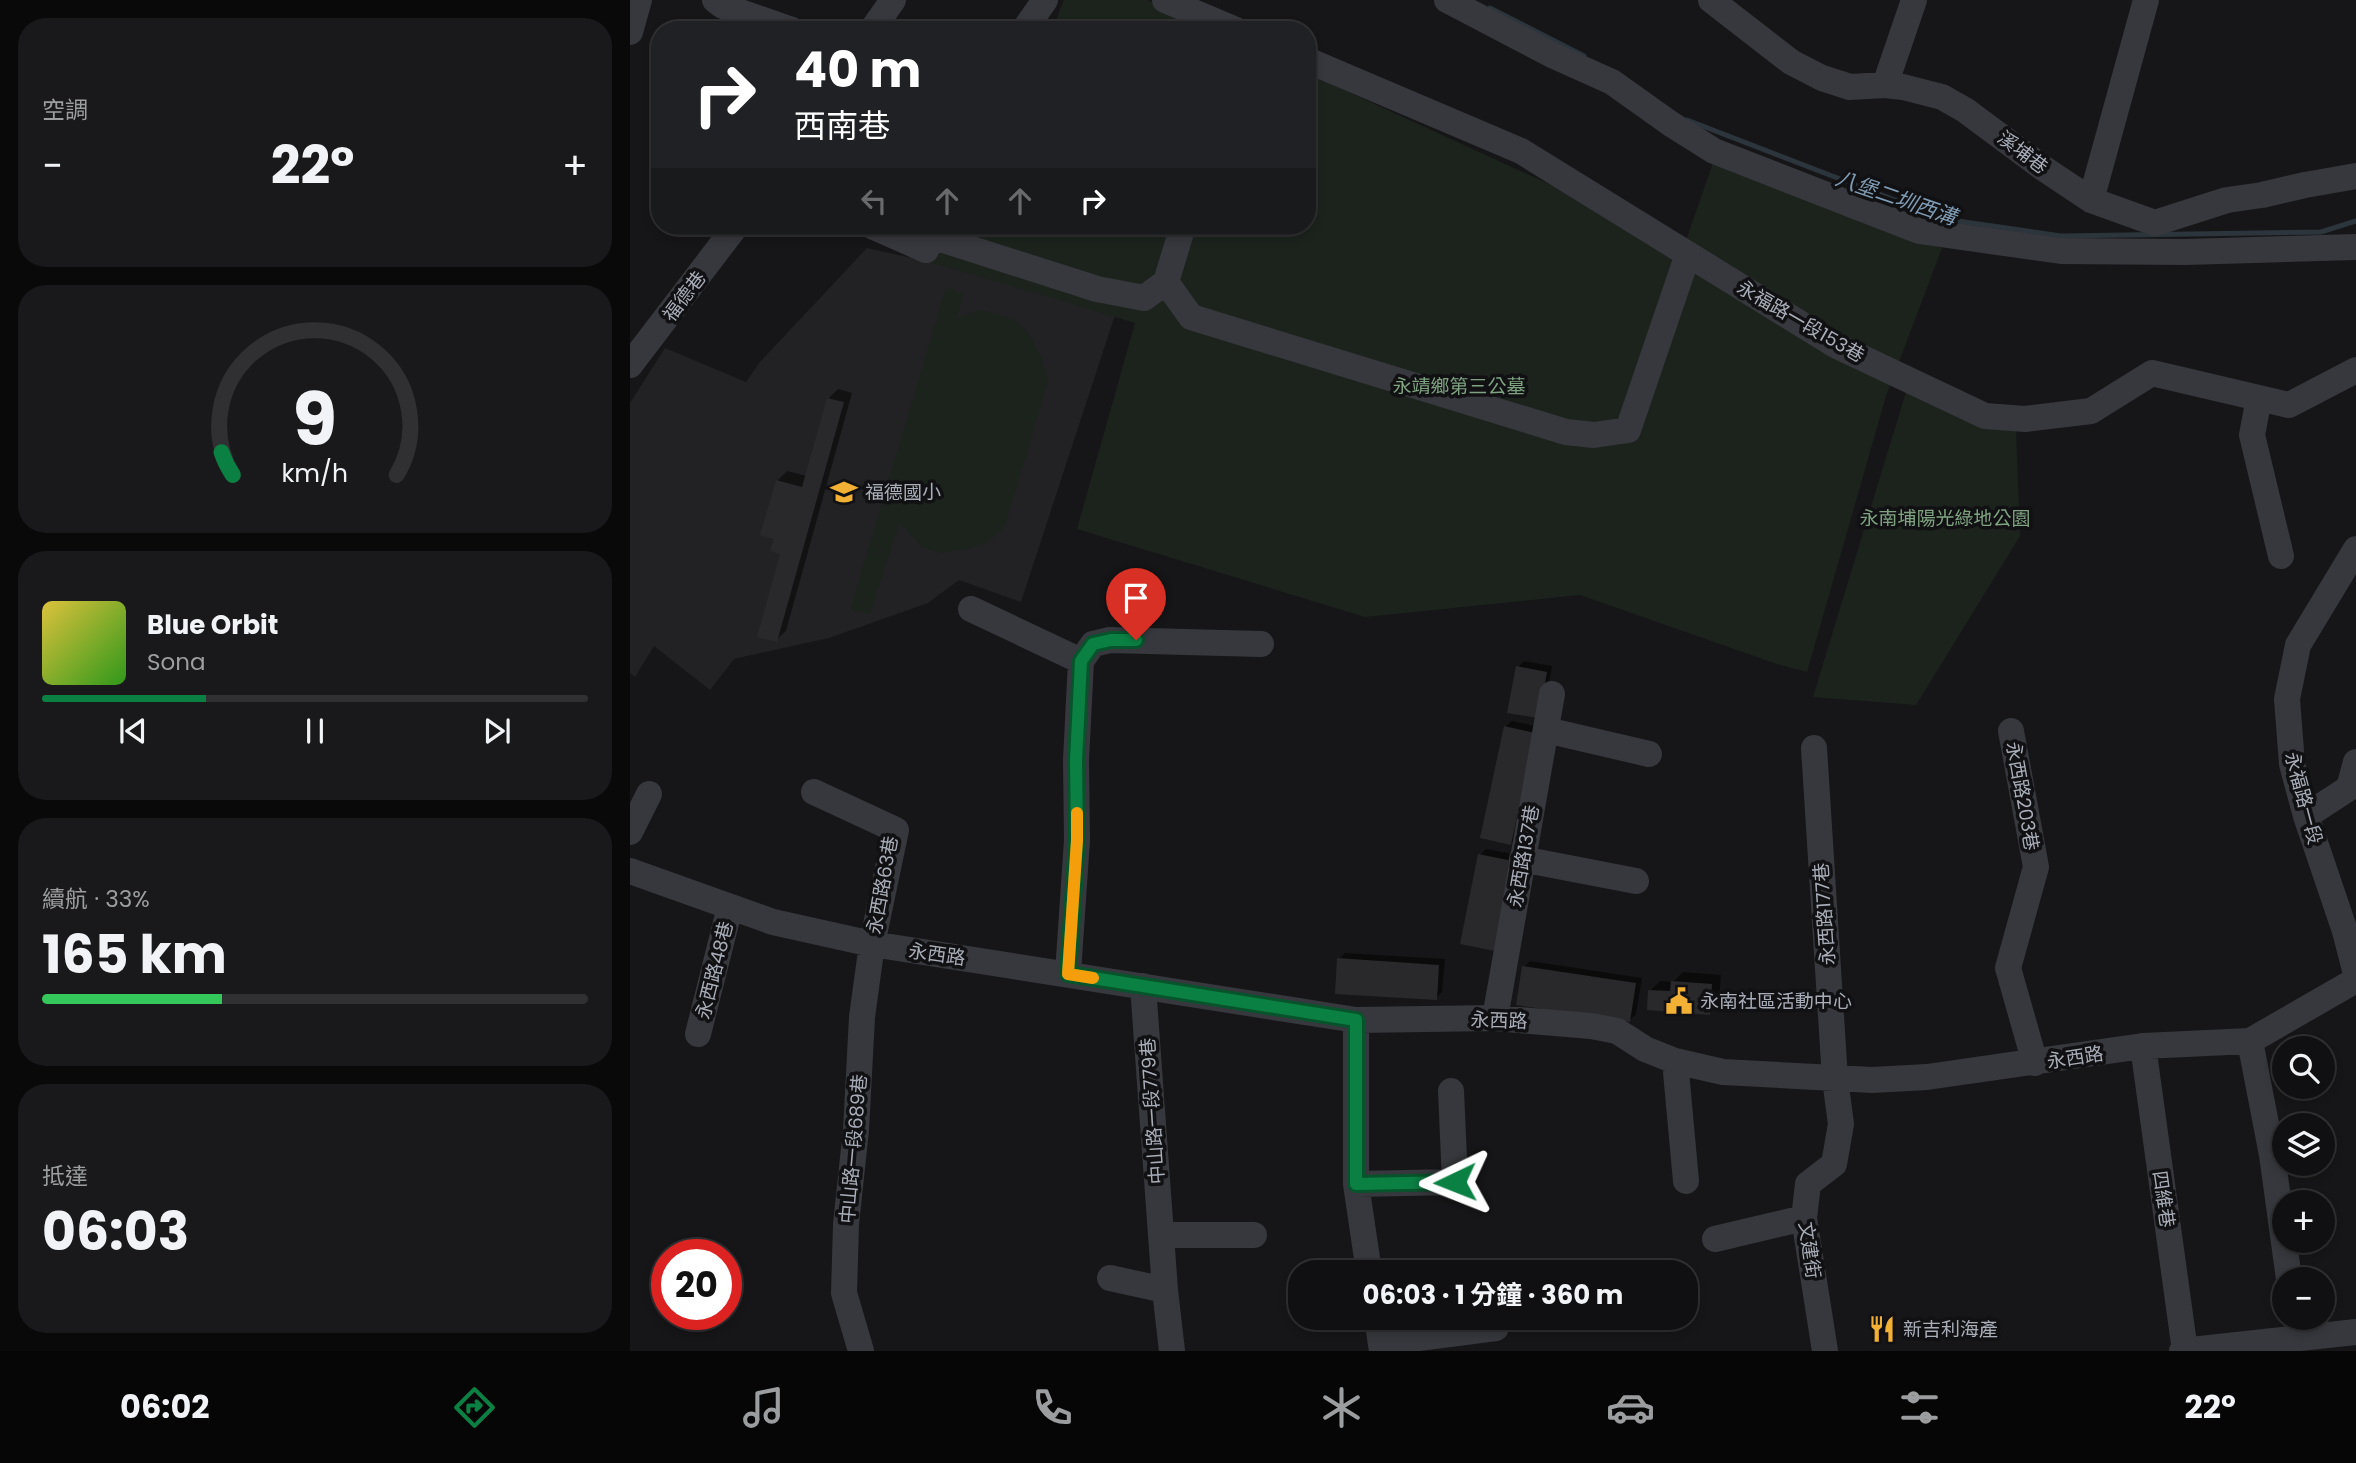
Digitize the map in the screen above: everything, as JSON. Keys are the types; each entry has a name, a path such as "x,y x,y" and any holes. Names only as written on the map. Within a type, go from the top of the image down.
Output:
{"street":[{"path":"630,32 639,0"},
{"path":"715,0 723,6 766,21"},
{"path":"878,21 893,0"},
{"path":"1030,21 1045,0"},
{"path":"1165,0 1215,21"},
{"path":"1447,0 1554,56 1612,82 1714,151 1919,231 2061,251 2185,252 2356,247"},
{"name":"溪埔巷","path":"1711,0 1791,62 1822,78 1850,87 1885,85 1942,97 1965,110 2091,200 2155,223 2227,200 2356,176"},
{"path":"1885,85 1914,0"},
{"path":"2091,200 2146,0"},
{"name":"永福路一段153巷","path":"1316,64 1521,151 1835,345 1985,416 2025,419 2091,411 2152,373 2289,405 2356,370"},
{"name":"福德巷","path":"633,359 729,235"},
{"path":"892,235 926,250 932,235"},
{"path":"944,235 1097,289 1144,298 1166,282 1180,235"},
{"path":"1166,282 1191,317 1566,432 1594,435 1628,430 1688,254"},
{"path":"2259,398 2252,435 2281,556"},
{"name":"永福路一段","path":"2353,559 2298,645 2287,699 2292,764 2306,816 2350,922 2356,974"},
{"path":"971,609 1081,661"},
{"path":"1068,974 1077,840 1076,760 1081,661 1093,644 1111,640 1261,643"},
{"name":"永西路137巷","path":"1495,1018 1552,694"},
{"path":"1546,730 1649,754"},
{"name":"永西路203巷","path":"2011,731 2036,867 2008,968 2035,1063"},
{"name":"永西路177巷","path":"1814,748 1835,1079"},
{"path":"2306,816 2348,788 2356,762"},
{"name":"永西路63巷","path":"814,792 896,830 872,944"},
{"path":"630,832 649,793"},
{"path":"1522,859 1636,881"},
{"name":"永西路","path":"630,871 773,922 872,944 1356,1020 1495,1018 1591,1026 1617,1031 1645,1049 1675,1061 1723,1072 1872,1080 1927,1077 2143,1046 2250,1041 2356,980"},
{"name":"永西路48巷","path":"698,1034 730,907"},
{"name":"中山路一段689巷","path":"861,1351 844,1293 846,1223 856,1130 862,1017 872,944"},
{"name":"中山路一段779巷","path":"1143,986 1165,1290 1172,1351"},
{"path":"1356,1020 1356,1184 1367,1260"},
{"path":"2250,1041 2272,1155 2287,1267"},
{"name":"四維巷","path":"2143,1046 2184,1351"},
{"path":"1675,1061 1686,1181"},
{"name":"文建街","path":"1825,1351 1804,1218 1808,1184 1834,1164 1841,1124 1835,1079"},
{"path":"1356,1184 1455,1182 1451,1090"},
{"path":"1715,1239 1804,1218"},
{"path":"1161,1235 1254,1235"},
{"path":"1110,1278 1165,1290"},
{"path":"1380,1337 1470,1330"},
{"path":"2184,1351 2297,1336 2356,1332"}],"shaded area":[{"name":"福德國小","path":"867,248 930,262 1115,315 1021,602 959,580 928,603 829,638 734,659 710,690 654,646 635,677 630,673 630,403 665,348 746,382 760,362"}],"green space":[{"path":"1064,0 1147,0 1192,21 1056,21"},
{"name":"永靖鄉第三公墓","path":"1316,77 1684,246 1714,160 1942,248 1886,396 1807,672 1580,595 1365,617 1077,529 1135,323 930,262 938,235 1316,235"},
{"path":"946,287 963,294 957,318 979,310 998,314 1015,321 1029,334 1041,357 1048,382 1005,526 988,542 941,553 922,547 899,523 870,614 850,610"},
{"name":"永南埔陽光綠地公園","path":"1906,392 2016,430 2020,536 1916,705 1813,697"}],"building":[{"path":"827,398 844,402 777,642 757,637 780,554 770,551 774,539 760,535 776,480 802,487"},
{"path":"1516,666 1547,672 1539,718 1507,713"},
{"path":"1504,726 1535,733 1511,845 1480,838"},
{"path":"1478,854 1518,862 1500,952 1460,944"},
{"path":"1337,958 1439,965 1437,1000 1335,994"},
{"path":"1522,966 1636,983 1630,1022 1516,1005"},
{"name":"永南社區活動中心","path":"1671,981 1712,984 1710,1015 1647,1010 1648,990 1670,991"}],"waterway":[{"name":"八堡二圳西溝","path":"1490,8 1584,56"},
{"name":"八堡二圳西溝","path":"1687,120 1944,219 2061,236 2321,232 2356,221"}],"slow traffic":[{"path":"1077,813 1068,974 1093,978"}],"place":[{"name":"福德國小","path":"844,492"},
{"name":"永南社區活動中心","path":"1679,1001"},
{"name":"新吉利海產","path":"1882,1329"}],"route":[{"path":"1136,640 1111,640 1093,644 1081,661 1076,760 1077,840 1068,974 1356,1020 1356,1184 1455,1182"}]}
